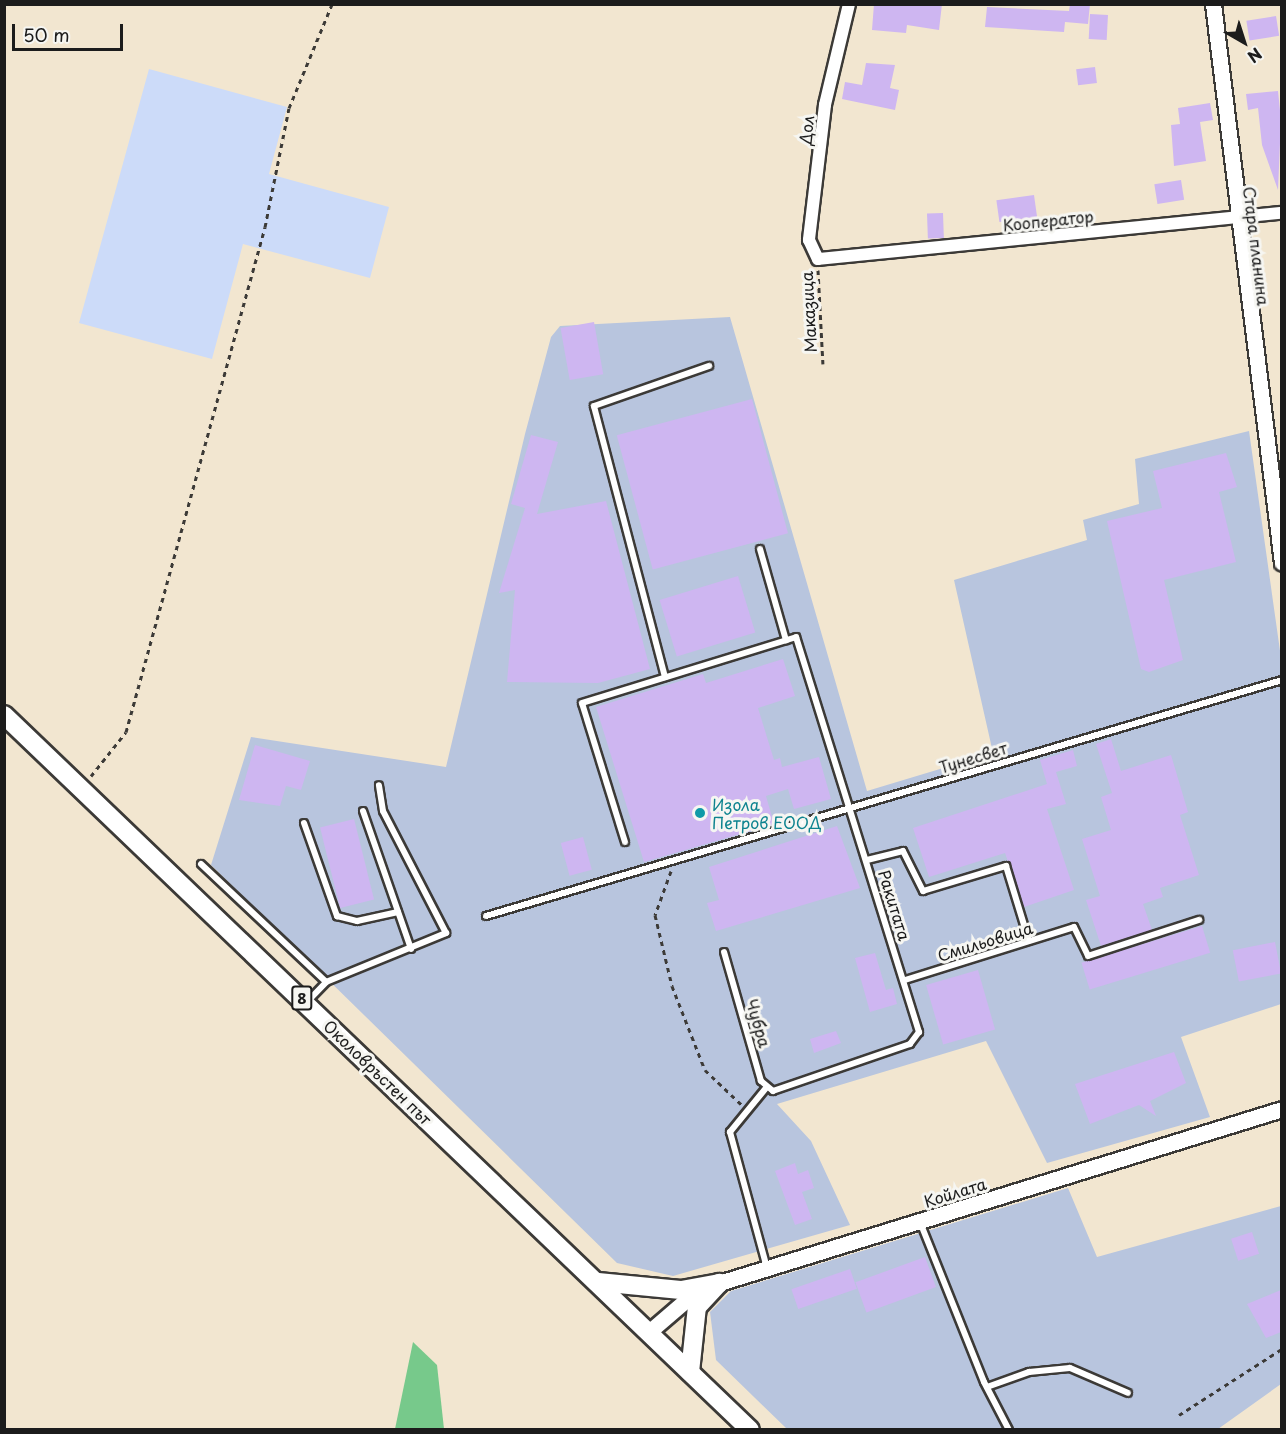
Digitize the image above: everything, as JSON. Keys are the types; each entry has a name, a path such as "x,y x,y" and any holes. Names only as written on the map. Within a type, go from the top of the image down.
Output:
{"main road":[{"name":"Околовръстен път","path":"4,715 307,1002 750,1430"},
{"path":"598,1282 681,1290 718,1283"},
{"path":"690,1372 698,1307 718,1283"}],"street":[{"name":"Дол","path":"818,259 809,240 825,105 849,4"},
{"name":"Стара планина","path":"1213,4 1235,216 1281,563"},
{"name":"Кооператор","path":"818,259 1281,213"},
{"name":"Койлата","path":"650,1331 685,1301 718,1283 1281,1109"}],"lane":[{"path":"665,677 594,406 709,366"},
{"path":"626,842 582,703 786,640 760,549"},
{"name":"Ракитата","path":"766,1088 778,1090 916,1040 919,1024 796,637 786,640"},
{"name":"Тунесвет","path":"486,916 674,864 1281,680"},
{"path":"307,1002 326,982 443,938 446,926 383,811 379,785"},
{"path":"363,811 411,949"},
{"path":"304,823 337,916 357,921 398,912"},
{"path":"867,860 903,851 923,891 1006,866 1029,941"},
{"path":"201,864 326,982"},
{"name":"Смильовица","path":"905,980 1074,927 1088,956 1199,920"},
{"name":"Чубра","path":"724,952 766,1088"},
{"path":"766,1088 730,1132 767,1268"},
{"path":"920,1221 987,1387 1009,1430"},
{"path":"987,1387 1029,1372 1070,1368 1128,1393"}],"path":[{"path":"80,787 126,732 265,227 289,108 332,4"},
{"name":"Маказица","path":"818,259 823,364"},
{"path":"674,864 655,915 672,986 705,1070 747,1110"},
{"path":"1179,1415 1281,1349"}],"shaded area":[{"path":"149,69 287,107 269,174 389,207 370,278 243,244 212,359 79,323"},
{"path":"730,317 867,791 993,753 954,580 1087,540 1083,520 1139,504 1135,459 1249,431 1282,665 1281,1004 1181,1037 1210,1117 1047,1163 986,1041 777,1104 811,1141 850,1225 673,1276 617,1263 211,865 251,737 446,767 525,434 551,337 560,326"},
{"path":"1068,1188 1097,1257 1281,1206 1281,1384 1218,1429 787,1429 716,1360 710,1312 731,1291"}],"green space":[{"path":"413,1342 437,1365 444,1429 395,1429"}],"building":[{"path":"874,4 942,4 939,30 907,25 906,33 872,30"},
{"path":"1070,4 1090,4 1088,24 1065,22 1064,32 985,27 987,7 1069,11"},
{"path":"1090,14 1108,15 1107,40 1089,39"},
{"path":"1276,16 1279,36 1249,40 1246,21"},
{"path":"866,63 895,65 890,88 899,90 895,110 842,99 845,82 862,85"},
{"path":"1095,67 1097,83 1078,85 1076,69"},
{"path":"1278,91 1281,120 1278,190 1262,145 1258,108 1248,110 1246,94"},
{"path":"1210,103 1213,120 1200,122 1206,161 1174,166 1171,125 1180,124 1178,108"},
{"path":"1181,180 1184,200 1157,204 1154,184"},
{"path":"1034,195 1037,217 999,222 996,200"},
{"path":"943,213 944,238 928,239 927,214"},
{"path":"594,322 603,374 570,380 561,328"},
{"path":"752,399 788,533 653,569 617,435"},
{"path":"531,435 558,442 537,514 606,501 650,669 598,683 507,682 515,590 499,593 525,508 511,504"},
{"path":"1226,453 1237,487 1219,492 1236,562 1164,580 1183,660 1149,672 1141,669 1107,521 1162,508 1153,471"},
{"path":"738,576 755,632 677,656 660,600"},
{"path":"783,659 795,696 758,708 774,760 780,758 782,767 819,757 831,799 794,809 788,789 766,796 774,824 644,862 596,707 703,674 706,683"},
{"path":"1111,739 1121,771 1171,755 1188,812 1180,815 1199,875 1160,888 1163,897 1143,904 1152,930 1101,946 1086,900 1100,896 1082,839 1111,830 1101,797 1112,793 1096,744"},
{"path":"255,745 310,761 301,790 286,786 280,806 239,800"},
{"path":"1073,750 1077,766 1056,772 1066,804 1047,809 1074,890 1024,907 1005,853 929,877 913,828 1047,784 1040,760"},
{"path":"354,819 374,900 340,908 320,827"},
{"path":"837,826 860,888 716,931 707,903 719,900 709,867"},
{"path":"583,837 592,870 570,876 561,843"},
{"path":"1202,926 1210,953 1090,990 1082,963"},
{"path":"1275,942 1281,973 1239,982 1233,950"},
{"path":"875,953 886,990 893,988 897,1004 870,1012 855,958"},
{"path":"978,970 995,1030 943,1044 926,985"},
{"path":"836,1031 841,1043 814,1053 810,1039"},
{"path":"1174,1052 1186,1083 1150,1101 1156,1116 1139,1105 1090,1124 1075,1084"},
{"path":"795,1163 798,1174 808,1170 814,1188 802,1192 812,1219 795,1225 775,1171"},
{"path":"1252,1232 1259,1254 1238,1261 1231,1239"},
{"path":"925,1257 936,1287 866,1312 855,1282"},
{"path":"850,1269 857,1289 798,1309 791,1289"},
{"path":"1281,1290 1281,1332 1266,1338 1247,1304"}],"place":[{"name":"Изола Петров ЕООД","path":"700,813"}]}
